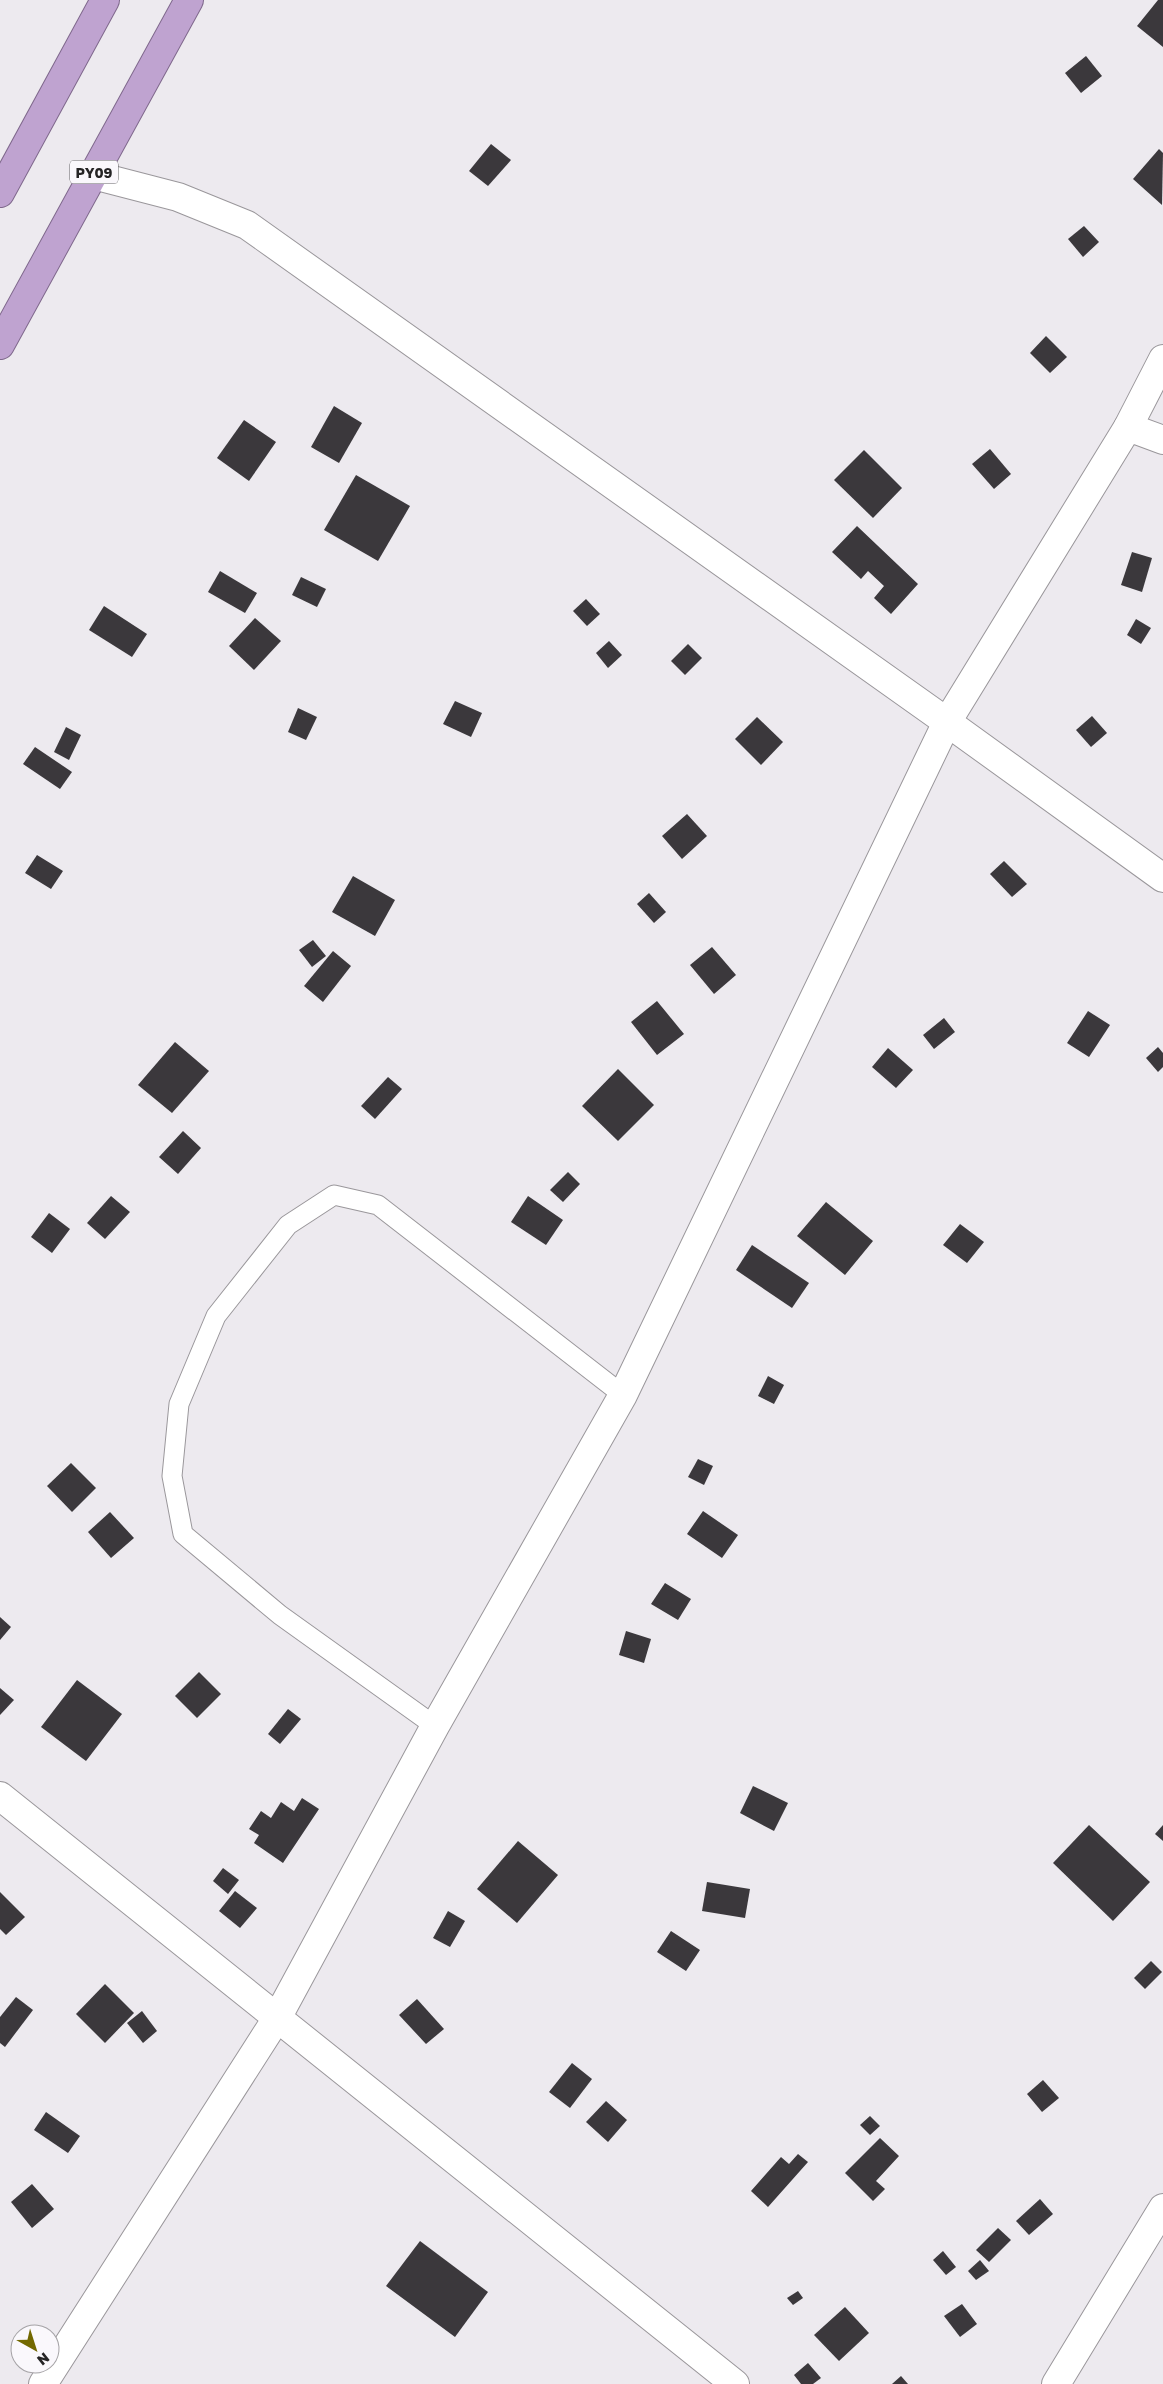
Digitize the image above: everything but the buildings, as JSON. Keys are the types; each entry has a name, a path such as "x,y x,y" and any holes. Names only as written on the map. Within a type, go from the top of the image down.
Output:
{"highway":[{"path":"0,193 105,0"},
{"name":"PY09","path":"0,345 188,0"}],"street":[{"path":"93,174 178,196 247,225 947,722 1163,878"},
{"path":"43,2384 277,2018 435,1726 623,1395 947,722 1128,427 1163,359"},
{"path":"1128,427 1163,440"},
{"path":"0,1796 735,2384"},
{"path":"1056,2384 1163,2208"}],"lane":[{"path":"435,1726 280,1616 183,1534 172,1476 179,1404 216,1316 288,1225 334,1195 378,1205 623,1395"}]}
